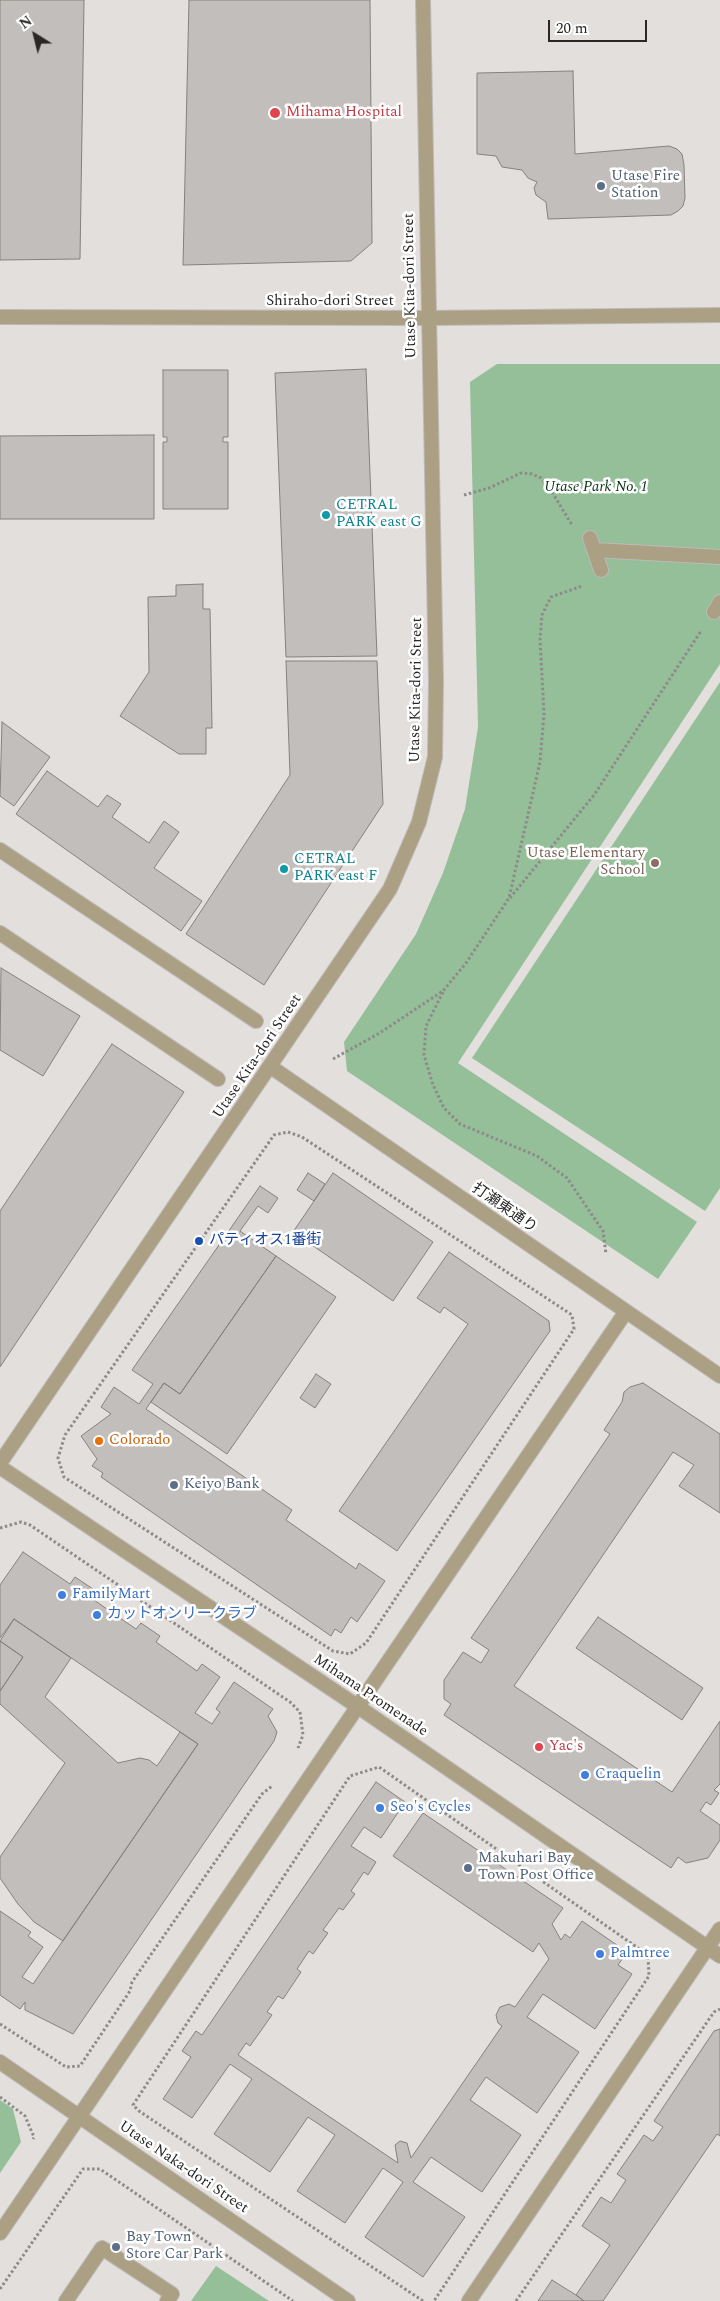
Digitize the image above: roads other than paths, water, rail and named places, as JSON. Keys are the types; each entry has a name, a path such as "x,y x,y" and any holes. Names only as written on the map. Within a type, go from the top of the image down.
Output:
{"street":[{"name":"Utase Kita-dori Street","path":"0,1465 390,889 419,822 435,757 436,681 423,0"},
{"name":"Shiraho-dori Street","path":"0,317 428,318 720,315"},
{"path":"601,570 592,544 720,557"},
{"path":"0,850 256,1021"},
{"path":"0,933 218,1079"},
{"name":"打瀬東通り","path":"271,1067 720,1376"},
{"path":"0,2233 626,1313"},
{"name":"Mihama Promenade","path":"0,1465 358,1706 720,1956"},
{"path":"469,2301 720,1929"},
{"name":"Utase Naka-dori Street","path":"0,2062 348,2301"},
{"path":"66,2301 102,2248 172,2294 167,2301"}],"place":[{"name":"Mihama Hospital","path":"275,113"},
{"name":"Utase Fire Station","path":"601,186"},
{"name":"CETRAL PARK east G","path":"326,515"},
{"name":"Utase Elementary School","path":"655,863"},
{"name":"CETRAL PARK east F","path":"284,869"},
{"name":"パティオス1番街","path":"199,1241"},
{"name":"Colorado","path":"99,1441"},
{"name":"Keiyo Bank","path":"174,1485"},
{"name":"FamilyMart","path":"62,1595"},
{"name":"カットオンリークラブ","path":"97,1615"},
{"name":"Yac's","path":"539,1747"},
{"name":"Craquelin","path":"585,1775"},
{"name":"Seo's Cycles","path":"380,1808"},
{"name":"Makuhari Bay Town Post Office","path":"468,1868"},
{"name":"Palmtree","path":"600,1954"},
{"name":"Bay Town Store Car Park","path":"116,2247"}],"park label":[{"name":"Utase Park No. 1","path":"596,488"}]}
